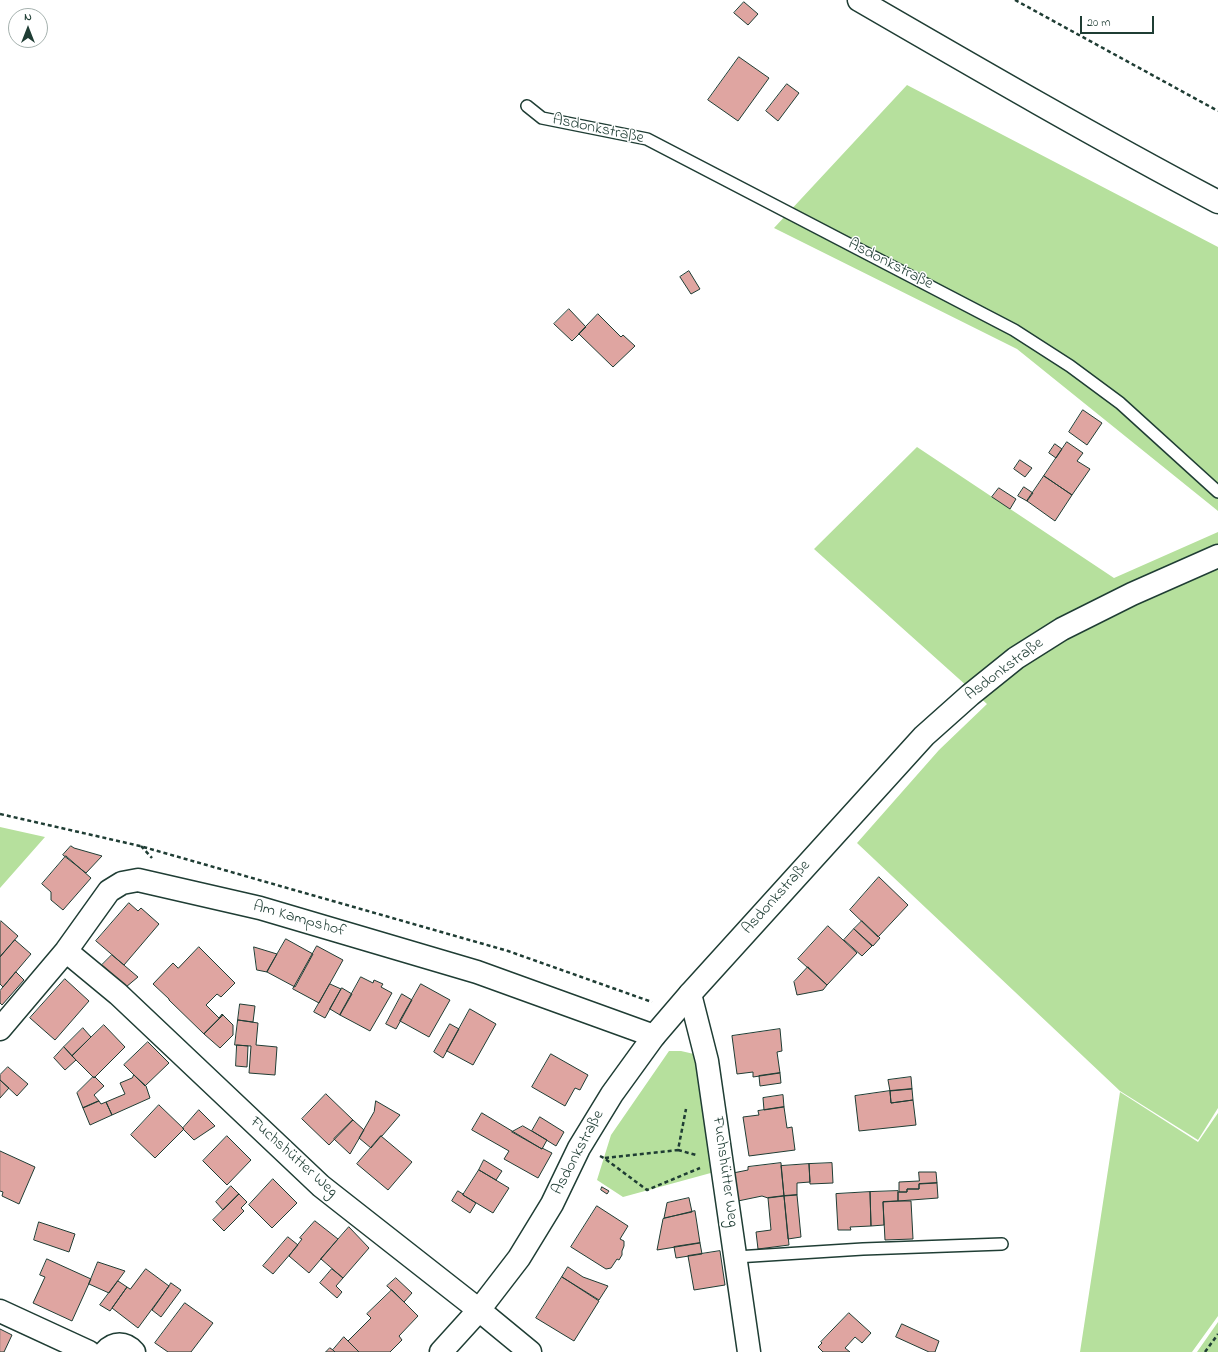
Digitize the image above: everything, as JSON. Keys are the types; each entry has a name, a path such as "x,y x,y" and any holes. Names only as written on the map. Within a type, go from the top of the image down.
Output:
{"street":[{"path":"860,0 1003,83 1168,176 1218,202"},
{"name":"Asdonkstraße","path":"441,1352 479,1310 519,1258 552,1204 579,1148 612,1094 654,1036 690,994 924,736 970,695 1016,658 1062,629 1132,594 1218,556"},
{"name":"Am Kampshof","path":"0,1029 66,951 109,891 122,883 138,880 260,908 477,972 654,1036"},
{"name":"Fuchshütter Weg","path":"66,951 118,994 321,1186 530,1352"},
{"name":"Fuchshütter Weg","path":"690,994 707,1061 749,1352"},
{"path":"0,1311 89,1352"},
{"path":"105,1352 112,1346 119,1344 127,1346 134,1352"}],"lane":[{"name":"Asdonkstraße","path":"527,106 542,118 647,139 1014,330 1070,366 1120,403 1218,492"},
{"path":"736,1257 863,1249 1002,1244"}],"path":[{"path":"1015,0 1218,112"},
{"path":"604,1158 678,1150 686,1109"},
{"path":"579,1148 604,1158 647,1190 716,1160 722,1160"},
{"path":"1205,1352 1218,1334"}],"green space":[{"path":"907,85 1218,247 1218,511 1017,349 774,228"},
{"path":"917,447 1114,578 1218,532 1218,1108 1198,1140 1120,1091 857,843 939,750 987,704 814,549"},
{"path":"0,827 45,837 0,888"},
{"path":"669,1051 681,1051 694,1054 718,1171 623,1197 597,1180 611,1135"},
{"path":"1120,1092 1198,1142 1218,1113 1218,1316 1192,1352 1080,1352"},
{"path":"1218,1322 1218,1352 1197,1352"}],"building":[{"path":"744,2 758,14 748,25 734,13"},
{"path":"739,57 769,78 738,121 708,100"},
{"path":"787,84 799,93 778,121 766,111"},
{"path":"689,271 700,289 691,294 680,277"},
{"path":"569,309 586,327 572,341 554,324"},
{"path":"598,314 621,337 623,335 635,346 613,367 579,334"},
{"path":"1083,410 1102,423 1087,445 1069,432"},
{"path":"1067,442 1083,453 1077,461 1090,469 1072,495 1044,476"},
{"path":"1055,444 1062,449 1056,458 1049,453"},
{"path":"1020,460 1032,468 1025,477 1014,469"},
{"path":"1044,476 1072,495 1055,521 1027,501"},
{"path":"1024,487 1033,493 1027,501 1018,496"},
{"path":"999,488 1016,499 1010,509 992,497"},
{"path":"71,846 102,856 86,873 63,855"},
{"path":"66,856 91,878 63,910 51,900 51,892 42,884"},
{"path":"879,877 908,905 878,937 850,910"},
{"path":"129,903 138,911 141,908 159,924 124,965 96,941"},
{"path":"1,921 18,936 0,957 0,922"},
{"path":"862,921 880,938 873,946 854,929"},
{"path":"828,926 857,953 827,985 798,959"},
{"path":"854,929 872,946 862,956 844,940"},
{"path":"286,939 313,954 295,987 267,972"},
{"path":"15,940 31,954 3,987 0,984 0,957"},
{"path":"317,946 343,960 319,1003 293,989"},
{"path":"199,947 235,983 221,997 217,994 206,1005 219,1018 222,1014 223,1015 204,1034 153,984 173,963 178,968"},
{"path":"254,947 277,954 267,972 257,970"},
{"path":"112,955 138,977 126,987 102,965"},
{"path":"808,967 827,985 823,990 797,995 794,982"},
{"path":"16,972 24,980 2,1005 0,1003 0,991"},
{"path":"361,977 373,983 374,980 383,984 381,987 392,993 370,1031 340,1015"},
{"path":"65,979 89,1001 55,1040 30,1018"},
{"path":"330,984 341,989 325,1018 314,1012"},
{"path":"421,984 450,1000 429,1037 400,1021"},
{"path":"342,988 352,994 340,1015 330,1009"},
{"path":"402,994 412,1000 396,1029 386,1024"},
{"path":"240,1004 255,1006 253,1022 238,1020"},
{"path":"470,1009 496,1024 473,1065 447,1051"},
{"path":"223,1015 233,1025 233,1035 220,1048 204,1034"},
{"path":"238,1020 258,1023 256,1045 277,1047 275,1075 249,1073 251,1046 235,1045"},
{"path":"450,1024 459,1029 443,1058 434,1052"},
{"path":"104,1025 125,1047 94,1078 72,1056"},
{"path":"83,1028 91,1037 72,1056 64,1047"},
{"path":"780,1029 782,1051 777,1052 780,1073 753,1077 753,1072 737,1074 732,1036"},
{"path":"148,1042 169,1063 145,1086 124,1065"},
{"path":"237,1045 248,1046 247,1067 236,1066"},
{"path":"64,1047 76,1060 65,1070 54,1058"},
{"path":"551,1054 588,1075 580,1090 575,1088 565,1106 532,1087"},
{"path":"8,1067 28,1084 17,1096 0,1080 0,1075"},
{"path":"780,1073 781,1083 760,1086 759,1076"},
{"path":"134,1075 146,1086 150,1098 112,1115 106,1102 125,1094 120,1083 132,1078"},
{"path":"93,1077 95,1077 104,1086 94,1095 99,1101 83,1108 77,1093"},
{"path":"911,1077 912,1089 890,1091 888,1080"},
{"path":"0,1080 9,1088 0,1098"},
{"path":"912,1089 913,1100 891,1103 890,1091"},
{"path":"890,1091 891,1103 913,1100 916,1125 859,1131 855,1096"},
{"path":"326,1094 353,1120 329,1145 302,1119"},
{"path":"783,1095 784,1107 764,1110 763,1098"},
{"path":"99,1101 101,1104 106,1102 112,1115 90,1125 83,1108"},
{"path":"376,1101 400,1115 371,1148 359,1138 374,1112"},
{"path":"159,1105 184,1129 155,1158 131,1135"},
{"path":"784,1107 787,1128 792,1127 795,1150 749,1156 743,1117 759,1115 758,1111"},
{"path":"199,1110 215,1126 194,1140 183,1128"},
{"path":"482,1113 542,1149 552,1153 538,1178 504,1159 509,1151 472,1130"},
{"path":"540,1117 564,1132 556,1146 532,1131"},
{"path":"353,1120 364,1130 350,1154 334,1139"},
{"path":"523,1126 547,1140 542,1149 512,1132"},
{"path":"227,1136 251,1160 227,1185 203,1161"},
{"path":"381,1136 412,1162 388,1190 357,1164"},
{"path":"0,1151 35,1167 19,1204 2,1196 3,1192 0,1191"},
{"path":"484,1160 502,1171 496,1180 479,1170"},
{"path":"781,1163 784,1196 768,1198 762,1196 738,1201 733,1173 748,1170 748,1167"},
{"path":"832,1163 833,1183 810,1184 809,1164"},
{"path":"809,1164 810,1182 797,1183 797,1195 784,1196 781,1166"},
{"path":"479,1170 509,1188 493,1213 463,1195"},
{"path":"919,1172 936,1172 937,1183 919,1184 919,1189 907,1189 907,1192 899,1192 899,1182 919,1181"},
{"path":"273,1179 297,1203 272,1228 249,1205"},
{"path":"937,1183 938,1198 898,1201 898,1192 907,1192 907,1189 919,1189 919,1184"},
{"path":"231,1186 239,1194 223,1210 216,1202"},
{"path":"602,1187 609,1191 607,1194 601,1190"},
{"path":"458,1191 476,1203 470,1213 452,1201"},
{"path":"898,1191 898,1201 883,1202 884,1225 871,1226 870,1192"},
{"path":"870,1192 871,1226 850,1227 851,1230 838,1230 836,1194"},
{"path":"239,1194 247,1202 241,1208 244,1211 224,1231 213,1220"},
{"path":"797,1195 801,1237 788,1239 784,1196"},
{"path":"784,1196 789,1245 758,1249 756,1232 771,1230 768,1198"},
{"path":"689,1198 692,1212 664,1218 667,1203"},
{"path":"911,1201 913,1239 885,1240 883,1202"},
{"path":"597,1206 628,1226 620,1239 624,1241 622,1255 619,1260 617,1259 611,1268 606,1269 571,1247"},
{"path":"695,1211 700,1243 657,1250 663,1219"},
{"path":"315,1221 338,1239 309,1273 289,1256 302,1239 300,1238"},
{"path":"39,1222 75,1234 69,1252 34,1240"},
{"path":"349,1227 369,1248 343,1278 321,1259"},
{"path":"288,1237 298,1245 273,1274 263,1266"},
{"path":"700,1243 702,1254 676,1258 674,1247"},
{"path":"720,1251 725,1285 694,1290 688,1256"},
{"path":"47,1259 91,1279 72,1321 33,1303 45,1277 40,1275"},
{"path":"98,1262 125,1271 109,1293 89,1284"},
{"path":"568,1267 583,1277 608,1286 599,1300 562,1277"},
{"path":"146,1269 169,1286 138,1328 112,1308 127,1287 130,1289"},
{"path":"332,1269 343,1278 336,1286 342,1292 337,1298 320,1283"},
{"path":"562,1277 599,1301 574,1341 536,1318"},
{"path":"396,1278 412,1293 404,1302 387,1286"},
{"path":"118,1281 127,1287 110,1311 100,1305"},
{"path":"171,1283 181,1290 161,1317 152,1310"},
{"path":"392,1290 418,1316 399,1336 402,1340 390,1352 359,1352 348,1341 371,1318 367,1314"},
{"path":"185,1303 213,1323 191,1352 168,1352 155,1343"},
{"path":"849,1313 871,1333 862,1343 855,1337 845,1348 850,1352 823,1352 818,1347 822,1343 821,1342"},
{"path":"902,1324 939,1341 935,1352 929,1352 896,1337"},
{"path":"0,1329 12,1335 4,1352 0,1352"},
{"path":"344,1337 359,1352 335,1352 333,1350"},
{"path":"330,1348 333,1350 335,1352 326,1352"}]}
